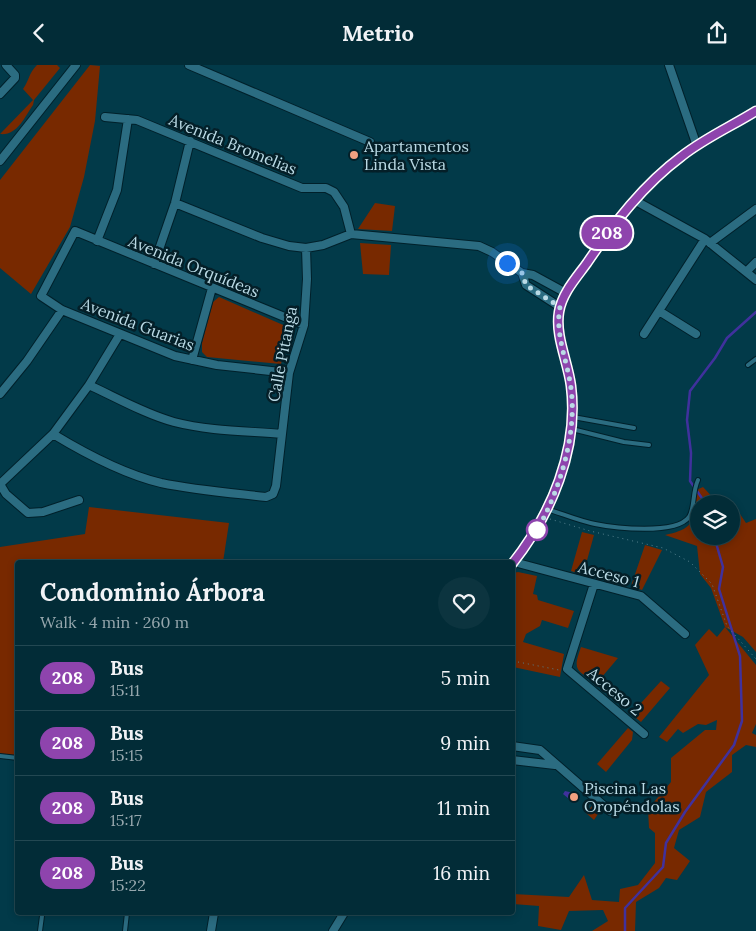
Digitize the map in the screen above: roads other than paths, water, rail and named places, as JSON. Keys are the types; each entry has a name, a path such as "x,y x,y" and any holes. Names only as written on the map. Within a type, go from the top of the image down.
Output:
{"street":[{"path":"0,94 15,78 6,65"},
{"path":"1,156 76,65"},
{"path":"189,65 370,142"},
{"path":"668,65 697,146"},
{"path":"515,560 544,517 565,458 572,429 571,383 558,323 560,307 566,293 607,233 634,200 664,169 697,146 756,111"},
{"name":"Avenida Bromelias","path":"105,117 137,120 302,187 326,188 334,192 344,207 351,235"},
{"path":"97,241 117,190 128,119"},
{"path":"154,264 175,203 190,141"},
{"path":"634,200 708,241 756,280"},
{"path":"175,203 262,238 306,248 323,245 351,235 479,246 492,252 522,273 533,275 566,293"},
{"path":"644,334 708,241 756,209"},
{"name":"Avenida Orquídeas","path":"41,296 75,231 304,325"},
{"name":"Calle Pitanga","path":"53,434 83,452 137,476 160,483 266,497 273,494 276,486 289,373 304,325 307,279 306,248"},
{"path":"746,272 756,262"},
{"path":"522,273 526,285 560,307"},
{"path":"192,360 212,288"},
{"name":"Avenida Guarias","path":"41,296 62,310 120,334 192,360 289,373"},
{"path":"0,394 27,361 62,310"},
{"path":"659,311 696,334"},
{"path":"79,500 43,512 28,513 6,494 0,484 53,434 89,385 120,334"},
{"path":"89,385 148,413 174,422 199,427 282,434"},
{"name":"Acceso 1","path":"515,564 640,596 685,634"},
{"name":"Acceso 2","path":"594,584 567,669 644,734"},
{"path":"515,746 540,750 610,811"},
{"path":"515,759 556,765"},
{"path":"211,931 214,915"},
{"path":"333,931 343,915"}],"lane":[{"path":"748,365 756,359"},
{"path":"573,417 634,428"},
{"path":"572,429 624,442 649,445"},
{"path":"547,509 593,524 620,528 665,527 681,524 688,519 692,505 693,490 698,481"},
{"path":"0,756 15,758"},
{"path":"125,931 127,915"},
{"path":"40,931 42,916"}],"waterway":[{"path":"700,495 690,481 691,453 687,420 690,391 715,358 727,338 756,312"},
{"path":"625,931 625,908 663,867 666,843 685,812 734,745 742,721 740,656 719,589 723,567 717,545"}],"place":[{"name":"Apartamentos Linda Vista","path":"354,155"},
{"name":"Piscina Las Oropéndolas","path":"574,797"}]}
